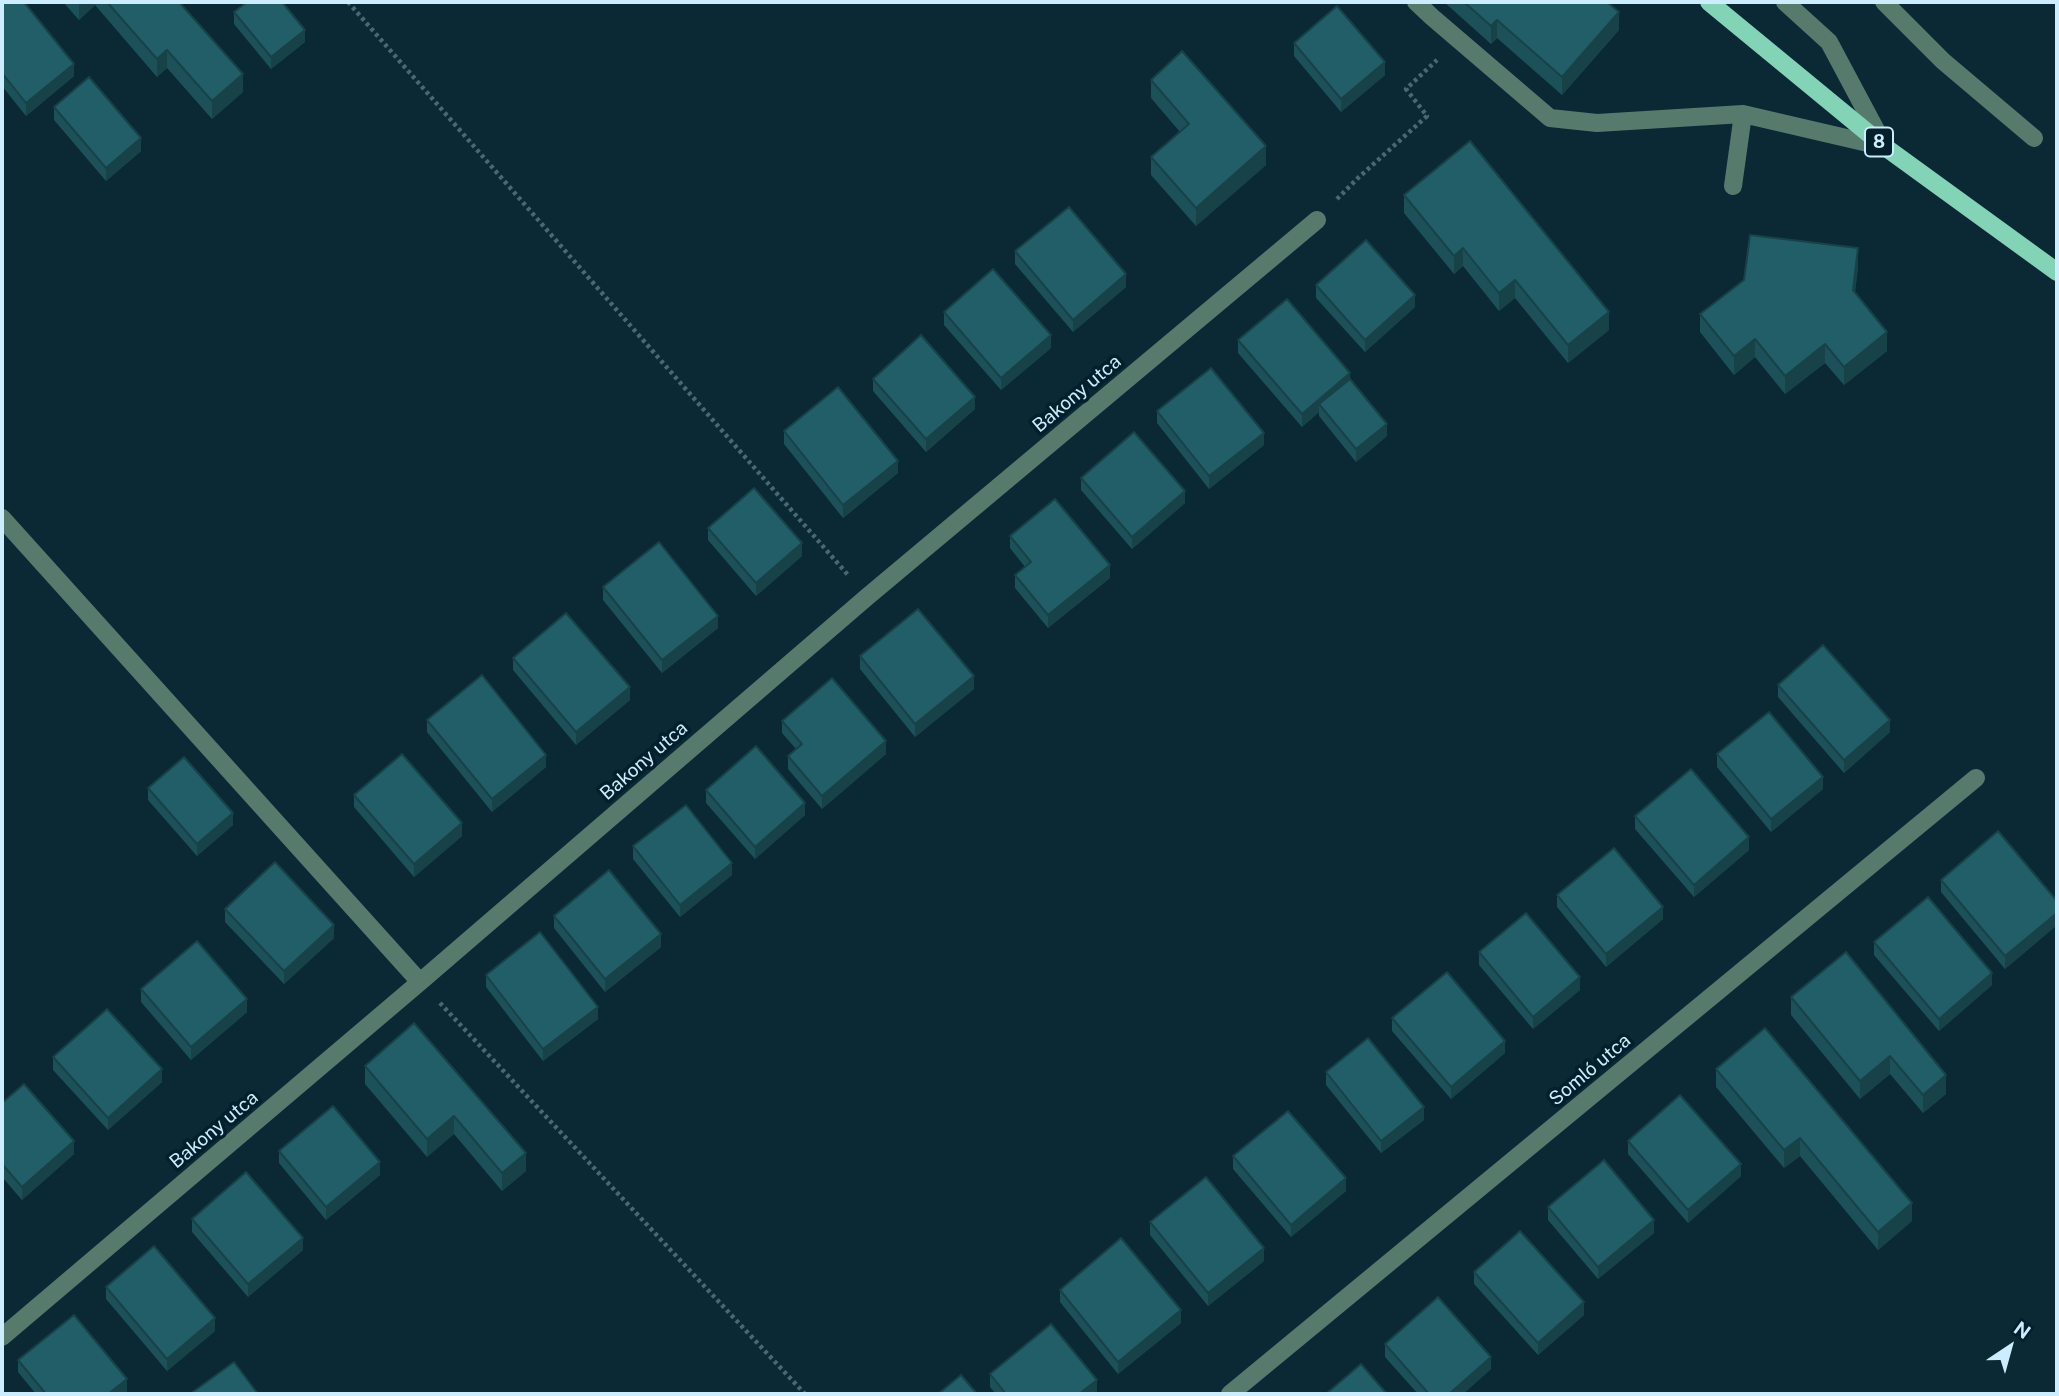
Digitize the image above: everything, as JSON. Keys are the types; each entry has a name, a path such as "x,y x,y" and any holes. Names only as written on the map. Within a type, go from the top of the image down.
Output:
{"main road":[{"name":"8","path":"1709,2 1885,148 2057,272"}],"street":[{"path":"1416,2 1550,118 1597,123 1743,114 1885,148"},
{"path":"1785,2 1829,41 1885,148"},
{"path":"1884,2 1943,61 2034,138"},
{"path":"1733,186 1743,114"},
{"name":"Bakony utca","path":"2,1337 867,597 1317,220"},
{"path":"2,518 420,982"},
{"name":"Somló utca","path":"1230,1394 1976,778"}],"path":[{"path":"348,2 867,597"},
{"path":"1317,220 1358,178 1427,116 1406,89 1437,60"},
{"path":"420,982 805,1394"}],"building":[{"path":"2,2 24,2 74,64 26,103 2,73"},
{"path":"107,2 179,2 243,74 212,101 167,50 157,59"},
{"path":"247,2 282,2 305,30 271,57 234,12"},
{"path":"1464,2 1607,2 1619,12 1562,77 1497,20 1491,26"},
{"path":"1337,6 1385,62 1341,99 1294,43"},
{"path":"1182,51 1266,146 1196,208 1151,157 1189,124 1151,80"},
{"path":"89,77 141,138 106,168 54,107"},
{"path":"1470,141 1609,312 1568,345 1515,280 1499,293 1463,248 1454,256 1404,195"},
{"path":"1069,207 1126,274 1073,320 1015,251"},
{"path":"1750,235 1858,248 1853,290 1887,332 1844,367 1825,344 1785,376 1755,339 1734,356 1700,314 1744,280"},
{"path":"1366,240 1415,295 1365,340 1316,285"},
{"path":"993,269 1051,335 1001,378 944,312"},
{"path":"1287,299 1350,373 1302,414 1238,340"},
{"path":"921,335 975,397 926,439 873,379"},
{"path":"1211,368 1264,433 1209,476 1157,411"},
{"path":"1350,379 1387,424 1356,449 1319,404"},
{"path":"838,387 898,461 843,505 784,431"},
{"path":"1134,432 1185,491 1132,537 1081,478"},
{"path":"754,488 802,543 756,583 708,528"},
{"path":"1055,499 1110,565 1048,615 1015,575 1031,562 1010,536"},
{"path":"659,542 718,616 662,660 603,587"},
{"path":"918,609 974,676 915,724 860,656"},
{"path":"566,613 630,687 576,732 513,658"},
{"path":"1823,645 1890,720 1844,760 1778,685"},
{"path":"482,675 546,755 492,799 427,720"},
{"path":"832,678 886,741 822,796 788,756 802,744 782,721"},
{"path":"1769,712 1823,777 1771,819 1717,754"},
{"path":"756,746 805,803 755,847 706,790"},
{"path":"402,754 462,823 414,864 354,795"},
{"path":"184,757 233,813 197,844 148,788"},
{"path":"1691,769 1749,837 1694,885 1635,816"},
{"path":"686,805 732,863 680,905 633,846"},
{"path":"1998,831 2057,901 2057,913 2005,956 1941,880"},
{"path":"1614,848 1663,907 1606,954 1557,895"},
{"path":"275,862 334,925 284,971 225,909"},
{"path":"609,870 661,934 605,979 554,916"},
{"path":"1928,897 1992,973 1939,1019 1874,942"},
{"path":"1526,913 1580,977 1533,1017 1479,952"},
{"path":"540,932 598,1007 543,1049 486,975"},
{"path":"197,941 247,999 191,1047 141,989"},
{"path":"1846,952 1946,1075 1923,1095 1890,1056 1860,1081 1791,997"},
{"path":"1447,972 1505,1041 1451,1087 1392,1018"},
{"path":"107,1009 162,1069 108,1118 53,1057"},
{"path":"414,1023 526,1153 502,1173 454,1116 427,1139 365,1066"},
{"path":"1765,1028 1912,1203 1878,1232 1800,1138 1784,1150 1716,1069"},
{"path":"1368,1038 1424,1107 1381,1141 1326,1072"},
{"path":"24,1084 74,1141 22,1187 2,1164 2,1103"},
{"path":"1680,1095 1741,1164 1688,1210 1628,1141"},
{"path":"333,1106 380,1162 326,1207 279,1151"},
{"path":"1288,1111 1346,1178 1291,1225 1233,1156"},
{"path":"1604,1160 1654,1220 1598,1267 1548,1207"},
{"path":"246,1172 303,1238 248,1284 192,1219"},
{"path":"1206,1177 1264,1248 1208,1293 1150,1222"},
{"path":"1520,1231 1584,1302 1538,1343 1474,1272"},
{"path":"1121,1238 1181,1310 1118,1362 1060,1290"},
{"path":"154,1246 215,1318 167,1359 106,1287"},
{"path":"1438,1297 1491,1357 1449,1394 1429,1394 1385,1344"},
{"path":"74,1315 127,1379 108,1394 46,1394 18,1360"},
{"path":"1051,1324 1097,1380 1079,1394 1006,1394 990,1374"},
{"path":"234,1362 258,1394 190,1394"},
{"path":"1361,1364 1387,1394 1326,1394"},
{"path":"961,1375 977,1394 938,1394"}]}
